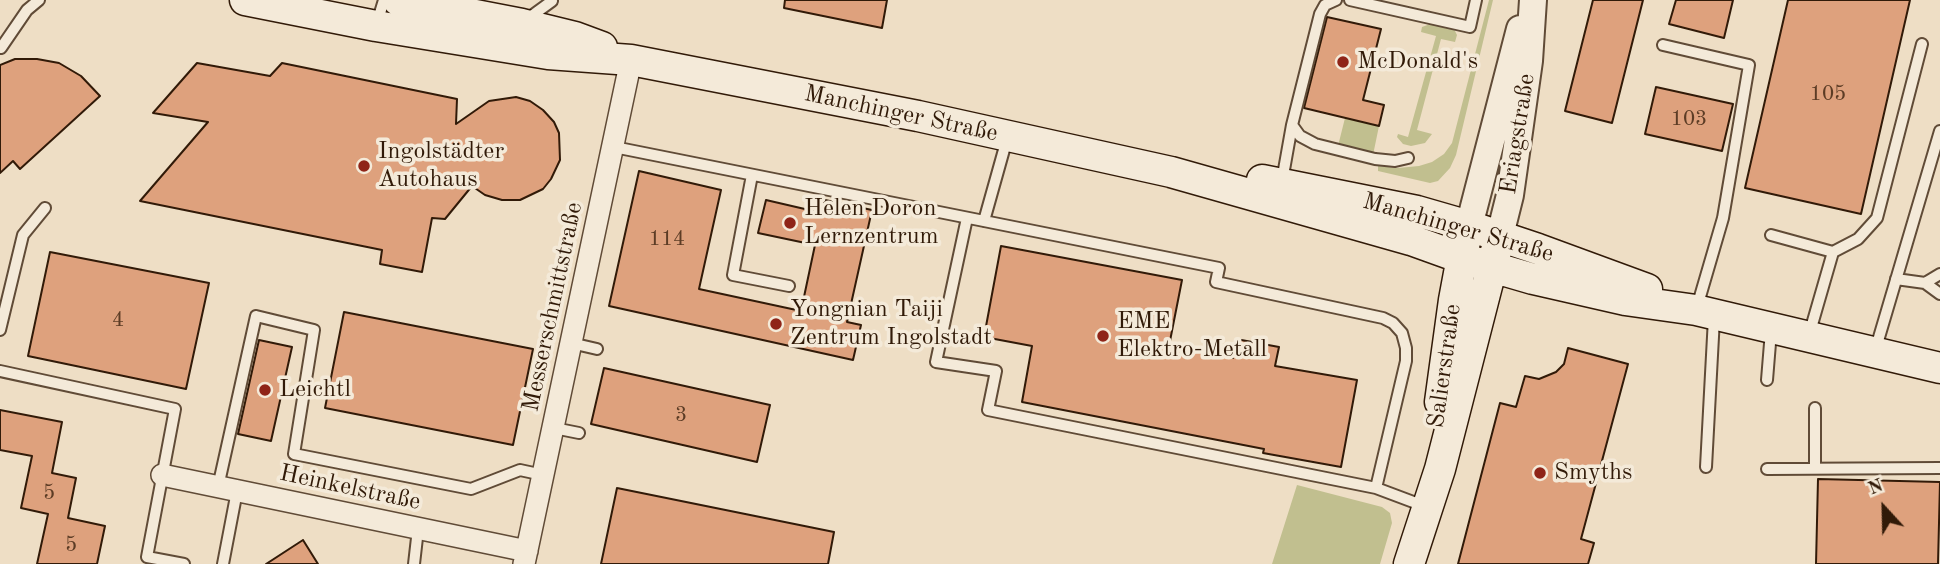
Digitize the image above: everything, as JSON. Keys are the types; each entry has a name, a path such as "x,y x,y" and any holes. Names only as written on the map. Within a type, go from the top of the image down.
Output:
{"main road":[{"name":"Manchinger Straße","path":"245,0 380,13 548,54 631,60 918,116 1171,172 1411,240 1492,267 1625,300 1705,312 1940,368"},
{"name":"Manchinger Straße","path":"398,0 522,24 585,40 631,60"},
{"name":"Manchinger Straße","path":"1171,172 1235,176 1282,183 1417,211 1500,235 1705,312"},
{"name":"Salierstraße","path":"1427,507 1461,258 1469,226"},
{"name":"Eriagstraße","path":"1492,267 1500,235"},
{"name":"Salierstraße","path":"1409,564 1440,469 1492,267"}],"street":[{"name":"Eriagstraße","path":"1469,226 1512,55 1531,0"},
{"name":"Eriagstraße","path":"1500,235 1510,195 1529,61 1531,0"},
{"name":"Messerschmittstraße","path":"526,558 631,60"},
{"name":"Heinkelstraße","path":"162,475 418,529 526,558"}],"lane":[{"path":"1,48 27,10 39,0"},
{"path":"1282,183 1292,125 1320,14 1325,5 1336,0"},
{"path":"1350,0 1470,27 1476,0"},
{"path":"522,24 552,1"},
{"path":"1771,235 1833,252 1858,239 1877,218 1922,44"},
{"path":"1663,46 1749,65 1705,312 1706,467"},
{"path":"1292,125 1300,136 1315,144 1375,159 1395,161 1408,158"},
{"path":"1874,354 1940,131"},
{"path":"984,221 1007,136"},
{"path":"614,146 1219,268 1216,282 1383,318 1393,323 1402,333 1406,361 1376,488"},
{"path":"752,175 733,275 789,286"},
{"path":"0,330 23,235 45,208"},
{"path":"967,218 936,362 996,371 988,410 1376,488 1427,507"},
{"path":"1808,338 1833,252"},
{"path":"1925,283 1940,274"},
{"path":"1896,279 1925,283 1940,294"},
{"path":"223,564 227,489 256,316 314,330 294,454 471,489 520,470 543,475"},
{"path":"1767,380 1771,328"},
{"path":"572,343 597,349"},
{"path":"0,371 174,409 147,556 184,564"},
{"path":"1815,408 1815,468"},
{"path":"554,428 579,433"},
{"path":"1767,468 1940,468"},
{"path":"414,564 418,529"}],"shaded area":[{"path":"1489,0 1493,0 1456,155 1450,168 1438,181 1430,183 1378,171 1378,166 1398,168 1432,162 1444,154 1452,143"},
{"path":"1433,23 1454,29 1457,35 1455,42 1441,39 1417,130 1432,134 1425,143 1411,146 1403,144 1397,137 1398,134 1408,137 1436,36 1421,32 1422,27"},
{"path":"1345,118 1379,126 1373,155 1338,146"},
{"path":"1297,485 1382,507 1390,513 1392,523 1380,564 1272,564"}],"building":[{"path":"785,0 887,0 882,28 784,8"},
{"path":"1593,0 1643,0 1612,123 1565,111"},
{"path":"1676,0 1733,0 1724,38 1669,24"},
{"path":"1788,0 1910,0 1861,214 1745,188"},
{"name":"McDonald's","path":"1327,17 1381,29 1363,100 1384,105 1379,126 1304,108"},
{"path":"15,59 59,63 81,76 100,96 20,169 13,161 0,173 0,65"},
{"name":"Ingolstädter Autohaus","path":"197,63 270,76 282,63 457,99 456,124 489,101 516,97 530,101 554,122 559,133 560,160 543,189 520,200 502,200 485,195 472,186 445,219 432,218 422,272 380,264 382,250 140,201 208,122 153,113"},
{"path":"1656,87 1733,104 1722,151 1645,134"},
{"path":"639,171 721,190 699,289 801,311 815,245 758,233 766,200 822,213 825,200 872,210 847,322 861,325 853,360 609,306"},
{"path":"1001,246 1182,280 1169,346 1233,358 1236,339 1279,347 1275,366 1357,380 1341,467 1263,453 1264,449 1022,402 1032,346 984,337"},
{"path":"50,252 209,283 186,389 28,356"},
{"path":"344,312 533,349 513,445 325,408"},
{"name":"Leichtl","path":"259,340 292,347 271,441 238,434"},
{"name":"Smyths","path":"1568,348 1628,364 1581,539 1594,543 1588,564 1458,564 1500,403 1516,407 1525,376 1539,379 1556,372 1564,364"},
{"path":"604,368 770,405 757,462 591,424"},
{"path":"0,410 62,422 52,473 76,478 68,518 105,526 97,564 37,564 48,514 21,508 32,456 0,450"},
{"path":"1818,479 1940,482 1938,564 1816,564"},
{"path":"617,488 834,532 828,564 601,564"},
{"path":"303,540 318,564 266,564"}],"place":[{"name":"McDonald's","path":"1343,62"},
{"name":"Ingolstädter Autohaus","path":"364,166"},
{"name":"Helen Doron Lernzentrum","path":"790,223"},
{"name":"Yongnian Taiji Zentrum Ingolstadt","path":"776,324"},
{"name":"EME Elektro-Metall","path":"1103,336"},
{"name":"Leichtl","path":"265,390"},
{"name":"Smyths","path":"1540,473"}]}
